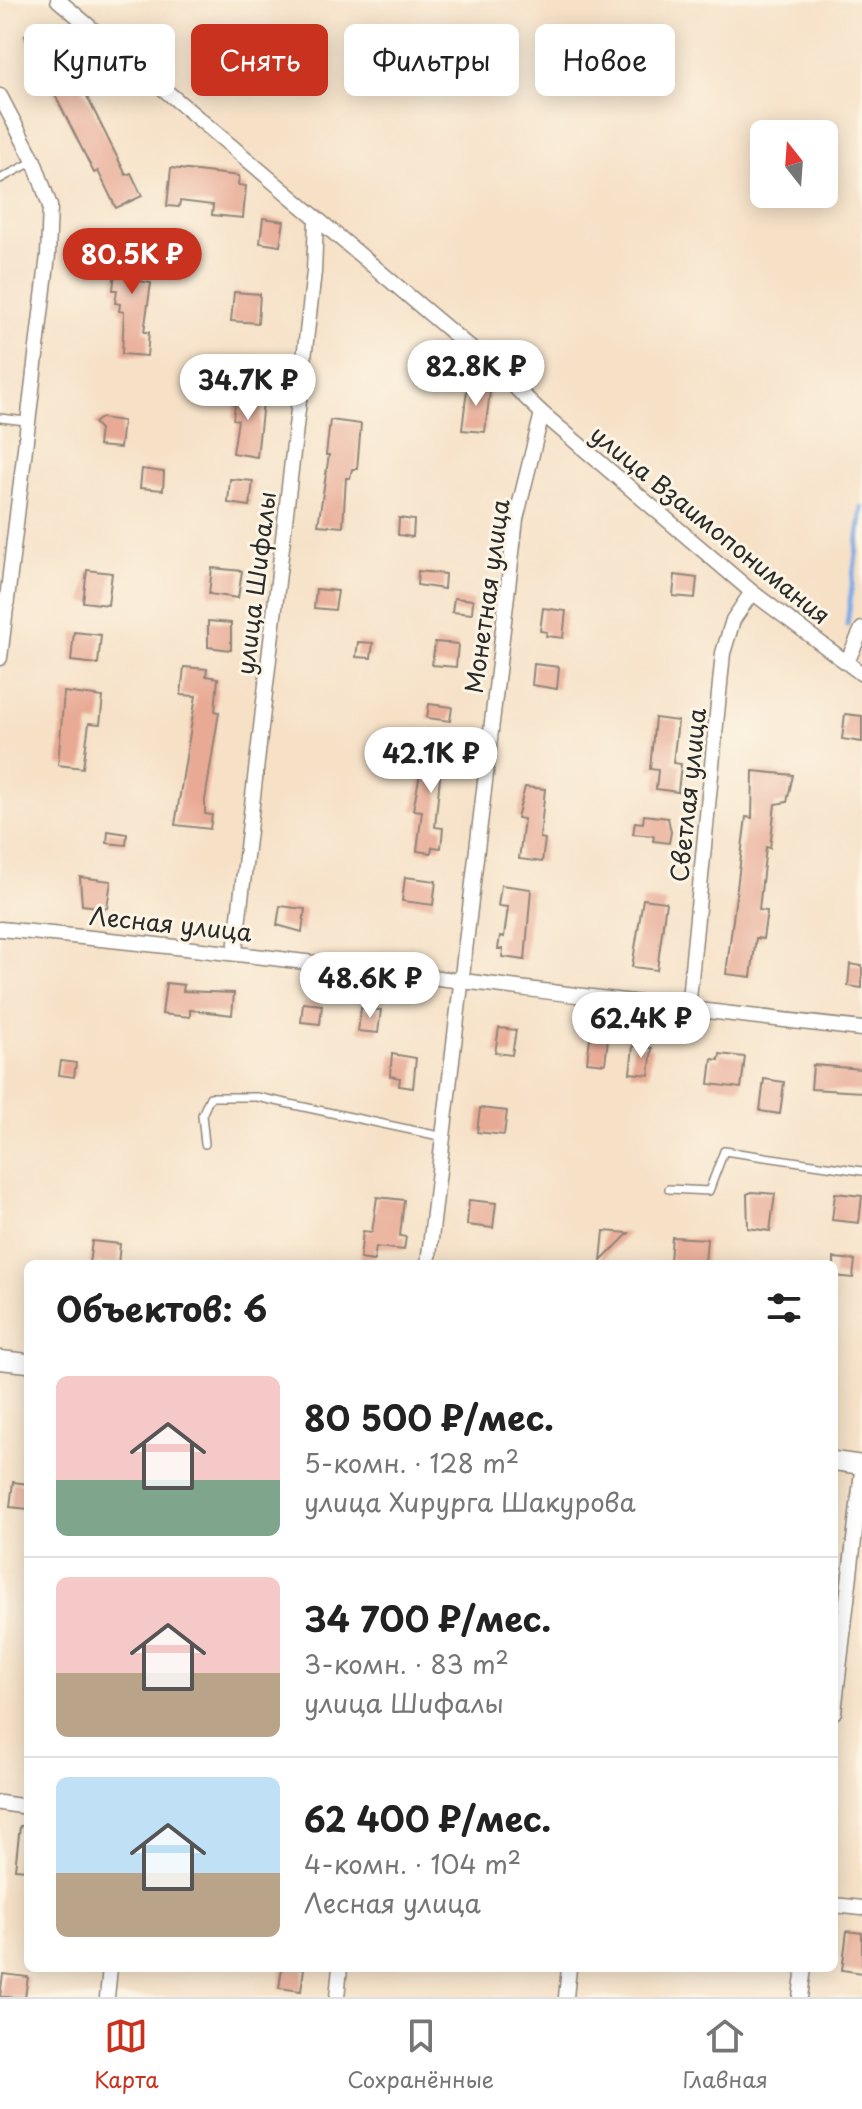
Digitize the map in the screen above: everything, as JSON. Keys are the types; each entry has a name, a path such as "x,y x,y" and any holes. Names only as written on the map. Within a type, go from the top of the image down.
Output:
{"street":[{"name":"улица Взаимопонимания","path":"58,0 500,373 542,413 752,592 862,674"},
{"path":"0,96 34,161 50,206 48,255 0,652"},
{"name":"улица Шифалы","path":"235,951 314,272 316,220"},
{"name":"Монетная улица","path":"429,1260 516,519 542,413"},
{"name":"Светлая улица","path":"688,1009 723,653 733,620 752,592"},
{"path":"847,662 862,629"},
{"name":"Лесная улица","path":"0,929 235,951 459,983 862,1029"},
{"path":"0,1360 24,1363"},
{"path":"838,1462 862,1468 838,1677"},
{"path":"0,1803 24,1806"},
{"path":"838,1905 862,1908"},
{"path":"107,1997 110,1972"},
{"path":"337,1997 340,1972"},
{"path":"566,1997 569,1972"},
{"path":"800,1997 803,1972"}],"lane":[{"path":"0,179 34,161"},
{"path":"0,418 26,421"},
{"path":"205,1144 202,1115 210,1097 218,1096 257,1097 444,1137"},
{"path":"669,1189 709,1191 724,1151 862,1171"}],"building":[{"path":"56,96 87,96 126,175 131,173 142,196 116,208 98,171 94,173"},
{"path":"171,168 239,176 238,185 246,186 243,218 212,215 213,205 180,201 179,207 167,206"},
{"path":"263,218 284,221 280,246 260,243"},
{"path":"119,236 143,239 138,281 151,283 144,332 149,332 147,356 122,354 124,312 119,311 120,304 115,303 117,290 113,290"},
{"path":"234,292 260,294 258,323 231,321"},
{"path":"468,381 479,382 478,390 490,391 485,432 462,430"},
{"path":"237,390 264,393 257,457 233,453 238,420 233,419"},
{"path":"101,418 123,421 120,448 98,446 100,429 94,423"},
{"path":"330,420 361,424 357,469 352,469 350,478 346,478 343,527 318,525 329,455 326,455"},
{"path":"142,469 164,472 163,490 140,488"},
{"path":"230,479 253,481 250,506 228,503"},
{"path":"399,518 414,520 413,537 398,535"},
{"path":"212,568 242,571 238,598 209,594"},
{"path":"87,570 112,573 108,605 83,602"},
{"path":"418,571 445,574 444,589 417,585"},
{"path":"675,575 697,578 695,598 673,596"},
{"path":"316,589 338,591 335,610 314,608"},
{"path":"454,598 473,600 472,614 452,612"},
{"path":"543,608 566,611 563,638 546,636 547,632 540,631"},
{"path":"208,621 231,623 231,650 208,647"},
{"path":"74,632 101,635 98,664 71,661"},
{"path":"358,642 373,643 371,658 356,657"},
{"path":"435,642 458,644 456,667 432,665"},
{"path":"534,664 559,667 557,689 532,685"},
{"path":"184,667 207,669 206,676 218,678 215,711 219,712 205,800 205,814 212,815 210,829 175,825 196,696 181,695"},
{"path":"64,692 103,697 100,724 89,723 83,768 58,765"},
{"path":"429,704 452,707 450,721 427,718"},
{"path":"845,714 862,716 862,742 842,739"},
{"path":"655,718 678,721 673,763 681,764 678,792 656,789 658,770 650,769"},
{"path":"426,743 454,748 450,768 441,767 435,827 443,828 441,848 432,847 431,853 417,851 422,811 413,810"},
{"path":"753,771 793,775 787,802 775,804 770,848 766,847 759,910 767,911 763,939 756,938 751,977 726,974 746,817 752,818"},
{"path":"525,787 545,789 540,838 545,839 542,862 519,859 524,819 517,818"},
{"path":"644,815 668,818 671,832 669,843 653,841 654,836 633,834 635,822 643,823"},
{"path":"108,831 127,834 126,845 107,843"},
{"path":"80,877 111,881 107,908 82,905"},
{"path":"405,877 436,881 433,905 402,901"},
{"path":"501,885 531,889 525,960 502,957 503,949 498,949 500,936 504,937 508,907 498,906"},
{"path":"643,899 666,902 657,970 632,967"},
{"path":"280,906 305,909 302,932 277,925"},
{"path":"850,964 862,966 862,988 848,986"},
{"path":"166,983 184,985 183,991 234,993 232,1015 190,1010 190,1017 162,1014"},
{"path":"303,1003 322,1005 320,1024 301,1022"},
{"path":"361,1008 381,1010 378,1033 358,1031"},
{"path":"499,1028 516,1030 512,1055 495,1053"},
{"path":"590,1037 608,1039 605,1064 587,1062"},
{"path":"633,1046 652,1048 649,1075 630,1073"},
{"path":"392,1054 416,1058 413,1088 399,1086 400,1078 390,1076"},
{"path":"720,1054 745,1057 741,1088 709,1084 712,1059 719,1060"},
{"path":"61,1061 76,1063 74,1077 59,1075"},
{"path":"813,1065 862,1069 862,1092 811,1089"},
{"path":"764,1079 784,1082 780,1114 760,1111"},
{"path":"480,1108 507,1111 504,1135 477,1132"},
{"path":"835,1193 862,1196 859,1223 832,1220"},
{"path":"747,1194 775,1194 770,1231 748,1228"},
{"path":"377,1197 404,1200 400,1236 406,1237 404,1250 376,1247 374,1260 360,1259 363,1231 372,1232"},
{"path":"469,1200 496,1203 493,1228 467,1225"},
{"path":"604,1231 629,1233 602,1260"},
{"path":"672,1237 707,1239 705,1260 670,1260"},
{"path":"92,1241 120,1244 118,1260 90,1260"},
{"path":"834,1258 855,1260 853,1278 838,1276 838,1260"},
{"path":"13,1482 24,1483 24,1509 10,1507"},
{"path":"20,1826 24,1826 24,1870 15,1869"},
{"path":"847,1931 862,1933 862,1973 842,1970"},
{"path":"281,1972 303,1972 301,1991 279,1988"},
{"path":"3,1974 28,1977 25,1997 0,1997"}],"waterway":[{"path":"847,625 862,507"}]}
